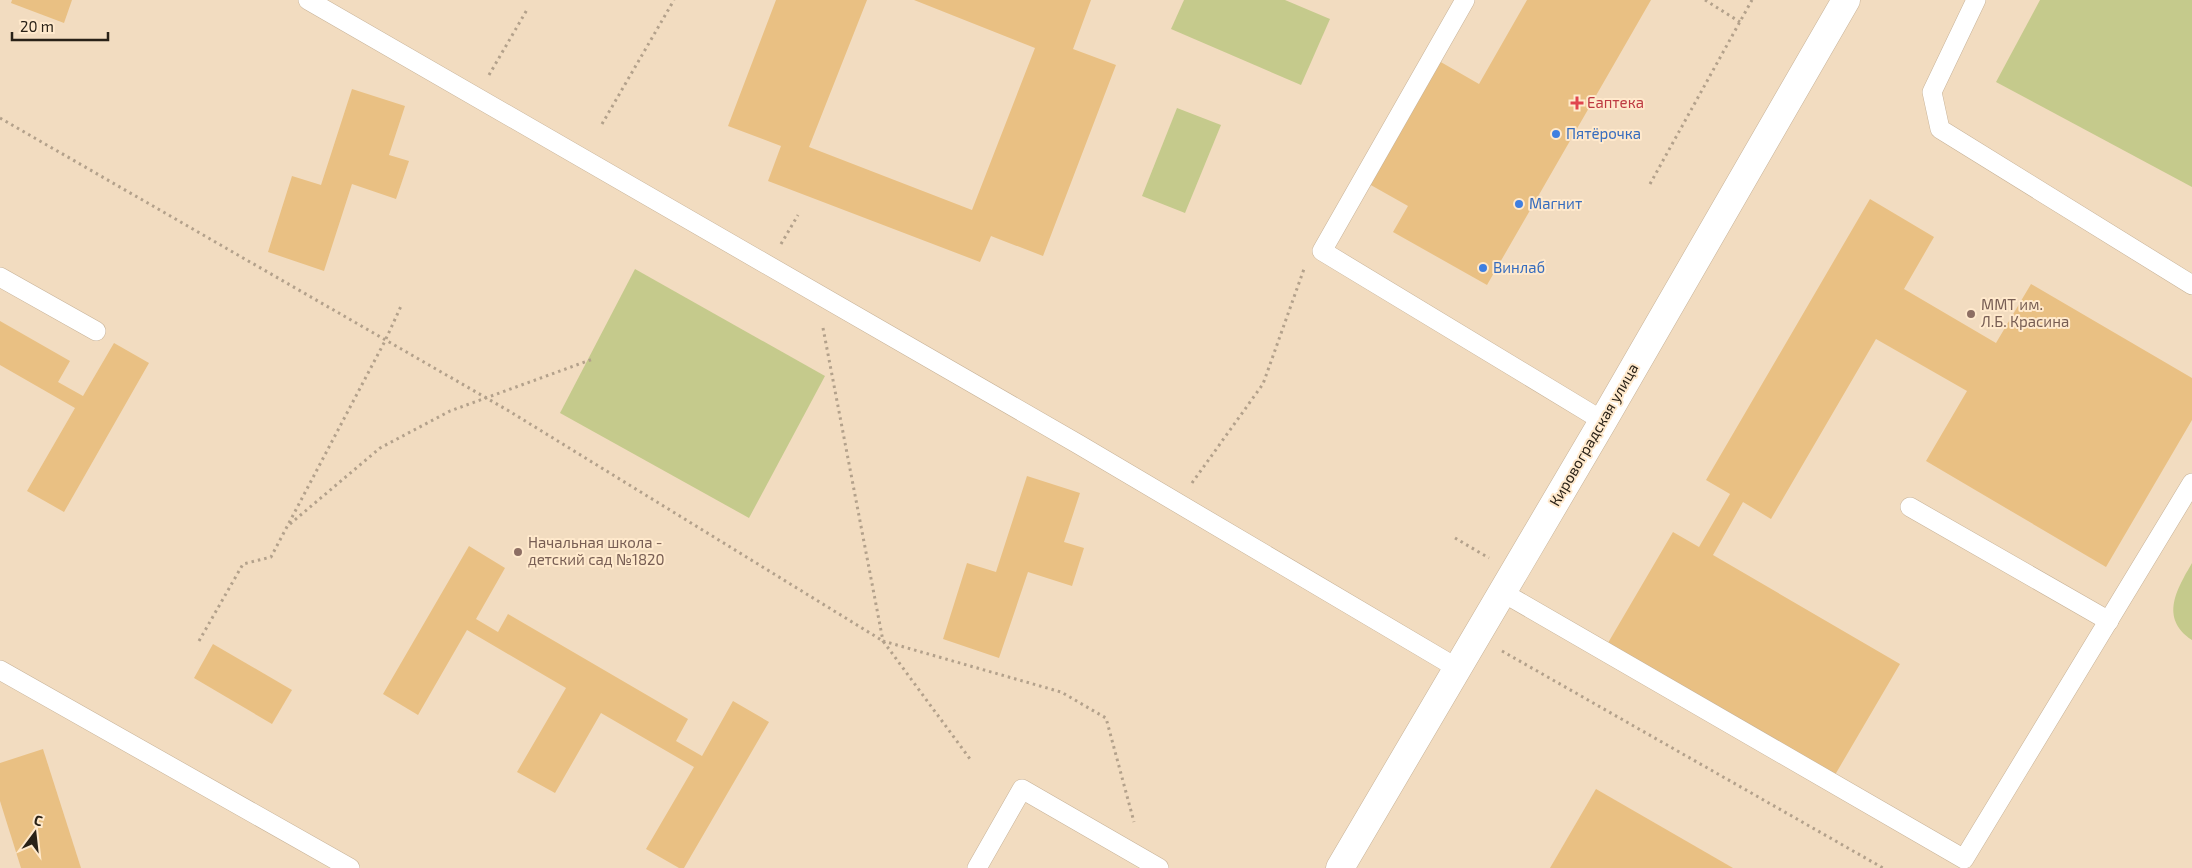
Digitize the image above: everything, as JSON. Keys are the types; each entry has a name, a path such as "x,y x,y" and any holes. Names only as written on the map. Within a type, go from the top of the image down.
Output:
{"street":[{"name":"Кировоградская улица","path":"1340,868 1603,421 1846,0"}],"lane":[{"path":"308,0 817,294 1457,668"},
{"path":"1465,0 1322,251 1603,421"},
{"path":"1976,0 1932,92 1940,129 2192,285"},
{"path":"0,277 96,332"},
{"path":"1502,592 1964,859 2192,483"},
{"path":"1910,507 2109,621"},
{"path":"0,670 350,868"},
{"path":"977,868 1022,789 1151,864"}],"path":[{"path":"602,124 674,0"},
{"path":"1705,0 1740,22"},
{"path":"1650,184 1752,0"},
{"path":"476,97 528,8"},
{"path":"0,118 487,399 883,641 1061,692 1106,718 1151,864"},
{"path":"768,266 798,215"},
{"path":"1177,504 1263,384 1306,265 1322,251"},
{"path":"817,294 883,641 970,759"},
{"path":"200,641 243,564 270,557 385,341 402,304"},
{"path":"287,526 380,448 450,411 593,359"},
{"path":"1495,646 1883,868"}],"green space":[{"path":"1184,0 1285,0 1330,19 1301,85 1171,29"},
{"path":"2040,0 2192,0 2192,187 1996,82"},
{"path":"1177,108 1221,125 1185,213 1142,196"},
{"path":"635,269 825,376 749,518 560,413"},
{"path":"2192,563 2192,640 2176,622 2174,603 2181,583"}],"building":[{"path":"12,0 72,0 64,23 11,3"},
{"path":"776,0 867,0 809,147 972,210 1035,48 914,0 1091,0 1073,49 1116,65 1043,256 991,236 980,262 768,181 781,146 728,126"},
{"path":"1527,0 1651,0 1487,285 1393,232 1408,206 1369,184 1439,61 1479,84"},
{"path":"352,89 405,106 389,155 409,161 396,199 352,184 324,271 268,252 292,176 321,185"},
{"path":"1870,199 1934,237 1904,289 1996,343 2031,284 2192,378 2192,420 2106,567 1926,461 1967,391 1876,339 1771,519 1743,502 1713,555 1900,664 1832,780 1605,648 1673,532 1699,547 1730,494 1706,480"},
{"path":"0,321 70,361 58,382 83,396 114,343 149,363 64,512 27,491 75,408 0,365"},
{"path":"1027,476 1080,493 1064,542 1084,548 1072,586 1028,572 999,658 943,639 967,563 996,572"},
{"path":"469,546 505,568 476,619 498,632 508,614 688,719 676,741 702,756 733,701 769,722 684,868 679,868 646,849 694,767 601,713 555,793 517,772 566,688 467,630 418,715 383,694"},
{"path":"213,644 292,690 272,724 194,678"},
{"path":"43,749 81,868 21,868 0,801 0,763"},
{"path":"1596,789 1733,868 1550,868"}],"place":[{"name":"Еаптека","path":"1577,103"},
{"name":"Пятёрочка","path":"1556,134"},
{"name":"Магнит","path":"1519,204"},
{"name":"Винлаб","path":"1483,268"},
{"name":"ММТ им. Л.Б. Красина","path":"1971,314"},
{"name":"Начальная школа - детский сад №1820","path":"518,552"}]}
